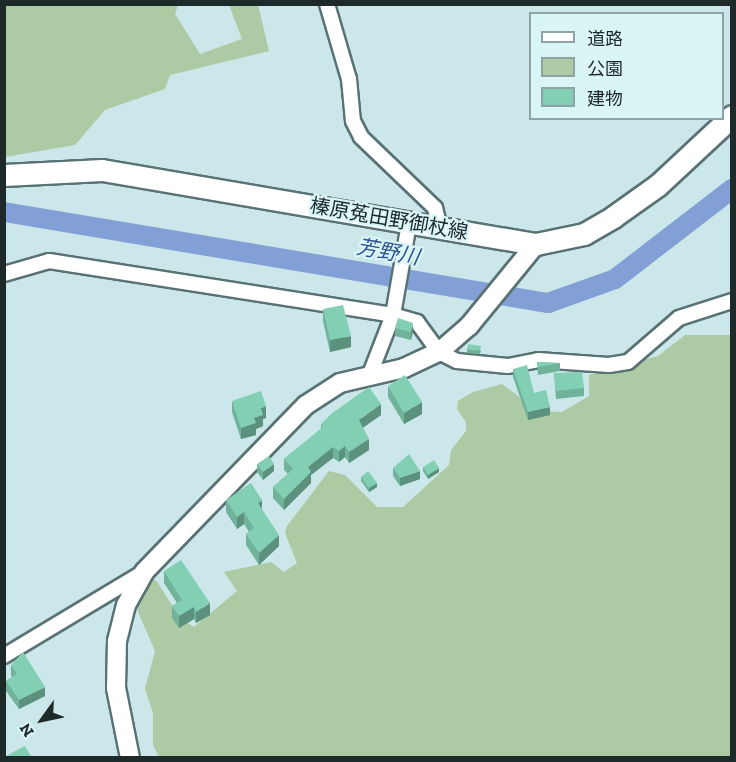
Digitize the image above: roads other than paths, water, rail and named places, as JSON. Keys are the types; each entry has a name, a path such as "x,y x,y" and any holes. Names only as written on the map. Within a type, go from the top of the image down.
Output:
{"main road":[{"name":"榛原菟田野御杖線","path":"4,175 102,170 408,227 440,228 533,247 584,234 613,217 658,185 732,116"}],"street":[{"path":"327,4 349,80 357,129 380,158 435,208 440,228"},
{"path":"370,374 394,309 408,227"},
{"path":"4,656 144,572 306,405 340,383 370,374 404,368 439,352 469,326 533,247"},
{"path":"4,274 48,261 394,309 417,322 439,352 457,361 489,366 508,366 538,360 609,365 628,362 679,318 732,301"},
{"path":"130,758 116,688 117,641 126,605 144,572"}],"waterway":[{"name":"芳野川","path":"4,212 548,303 615,279 732,189"}]}
